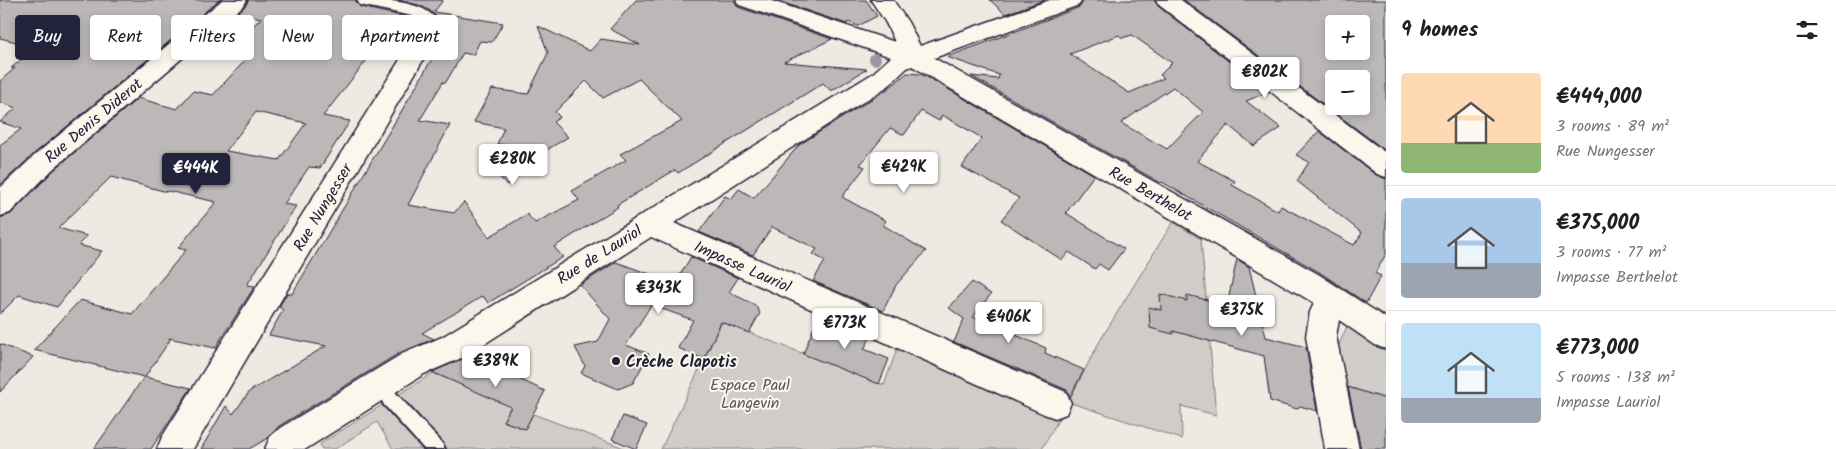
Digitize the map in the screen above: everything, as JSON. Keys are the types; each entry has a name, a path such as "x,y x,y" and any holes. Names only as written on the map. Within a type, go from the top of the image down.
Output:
{"street":[{"name":"Rue Denis Diderot","path":"0,204 44,162 236,0"},
{"name":"Rue Nungesser","path":"174,449 431,28 428,19 419,11 368,0"},
{"name":"Rue Berthelot","path":"747,0 913,56 1308,283 1336,302 1382,326"},
{"path":"882,0 897,22 913,56"},
{"name":"Rue de Lauriol","path":"282,449 292,439 412,364 452,347 880,80 899,62 1071,0"},
{"path":"1167,0 1386,167"},
{"name":"Impasse Lauriol","path":"652,221 662,230 1055,403"},
{"path":"1336,302 1326,312 1321,336 1342,449"}],"lane":[{"path":"382,383 390,399 436,449"}],"green space":[{"path":"1173,222 1201,239 1216,415 1181,406 1182,439 1068,402 1101,339"},
{"name":"Espace Paul Langevin","path":"722,322 884,385 898,346 1061,415 1042,449 661,449"},
{"path":"1348,324 1386,347 1386,399 1338,384 1333,358"},
{"path":"433,373 511,405 503,421 525,429 533,414 627,449 393,449 377,422 335,449 322,449 320,444"}],"building":[{"path":"0,0 219,0 201,15 171,15 171,40 161,48 161,15 90,15 90,60 147,60 34,154 0,185 0,145 21,129 0,122 16,108 0,102 0,81 21,60 80,60 80,15 15,15 15,42 0,38"},
{"path":"249,0 355,0 360,7 397,15 342,15 342,60 367,60 323,116 350,121 320,168 309,167 284,204 296,206 247,285 255,286 215,348 169,338 170,340 145,377 191,388 151,449 94,449 144,377 34,350 80,300 132,314 186,250 178,248 216,202 167,192 111,177 58,228 87,236 78,245 102,251 57,307 19,295 0,314 0,218 11,214 54,170 138,98 177,109 193,91 213,95 246,60 254,60 254,25 261,18 254,15 237,13","holes":["256,112 306,123 279,160 226,151"]},
{"path":"397,0 443,0 434,12 453,15 435,15 419,5"},
{"path":"636,0 734,0 738,7 832,39 784,62 867,69 831,91 823,83 678,173 675,170 617,205 618,207 554,247 563,257 488,303 483,296 422,333 434,339 401,352 279,426 268,438 249,449 201,449 226,406 233,414 250,391 326,346 269,335 283,310 279,307 287,293 292,294 431,60 458,60 458,16 503,23 492,42 480,41 473,55 463,53 420,120 450,125 408,205 454,213 464,202 489,237 527,214 535,223 579,200 572,191 626,160 620,154 682,121 639,79 603,98 586,81 555,112 560,117 553,122 568,137 545,151 507,185 495,172 520,147 497,144 504,128 474,122 492,89 528,94 548,53 538,26 590,51 601,39 640,45 610,29"},
{"path":"775,0 866,0 877,16 858,26"},
{"path":"990,0 1044,0 1005,14"},
{"path":"1084,0 1154,0 1158,6 1268,92 1246,101 1281,128 1254,146 1228,125 1197,161 1235,181 1232,185 1278,211 1281,206 1354,245 1362,233 1297,181 1309,162 1296,155 1319,131 1376,175 1386,179 1386,254 1375,273 1381,276 1366,303 1319,272 971,76 998,79 999,75 947,57 1080,7","holes":["1119,35 1122,38 1132,35 1172,63 1160,75 1164,78 1129,93 1070,54","1173,87 1203,112 1167,149 1121,123"]},
{"path":"1184,0 1386,0 1386,151 1338,115 1370,115 1370,70 1325,70 1325,105"},
{"path":"907,73 920,74 931,79 1094,175 1066,213 1124,249 1108,270 1099,264 1095,269 1069,252 1062,260 1001,220 1019,198 962,167 982,138 942,115 939,121 921,111 904,135 890,128 860,165 865,167 842,197 886,221 883,225 926,251 896,285 883,311 813,281 825,261 813,254 817,249 772,227 753,255 699,232 725,196 731,199 739,189 754,198 799,145 889,88"},
{"path":"691,257 738,278 729,292 755,305 760,313 749,333 721,322 704,359 678,348 693,320 651,305 626,345 649,354 633,383 618,389 581,373 585,366 575,347 598,342 610,319 580,285 616,262 675,283"},
{"path":"1237,259 1249,267 1266,337 1306,347 1317,411 1300,406 1297,409 1270,401 1264,356 1173,331 1173,334 1150,328 1149,307 1161,310 1160,294 1187,301 1187,295 1227,305"},
{"path":"972,282 991,294 973,317 1046,348 1045,353 1084,370 1070,397 1067,390 954,342 964,319 949,308"},
{"path":"819,315 870,338 864,349 889,359 879,384 803,354"},
{"path":"0,344 33,357 0,392"},
{"path":"469,356 545,391 525,429 503,421 511,407 432,372"},
{"path":"1348,387 1386,399 1386,449 1361,449"},
{"path":"623,416 647,425 636,449 612,439"}],"place":[{"name":"Crèche Clapotis","path":"616,361"}]}
